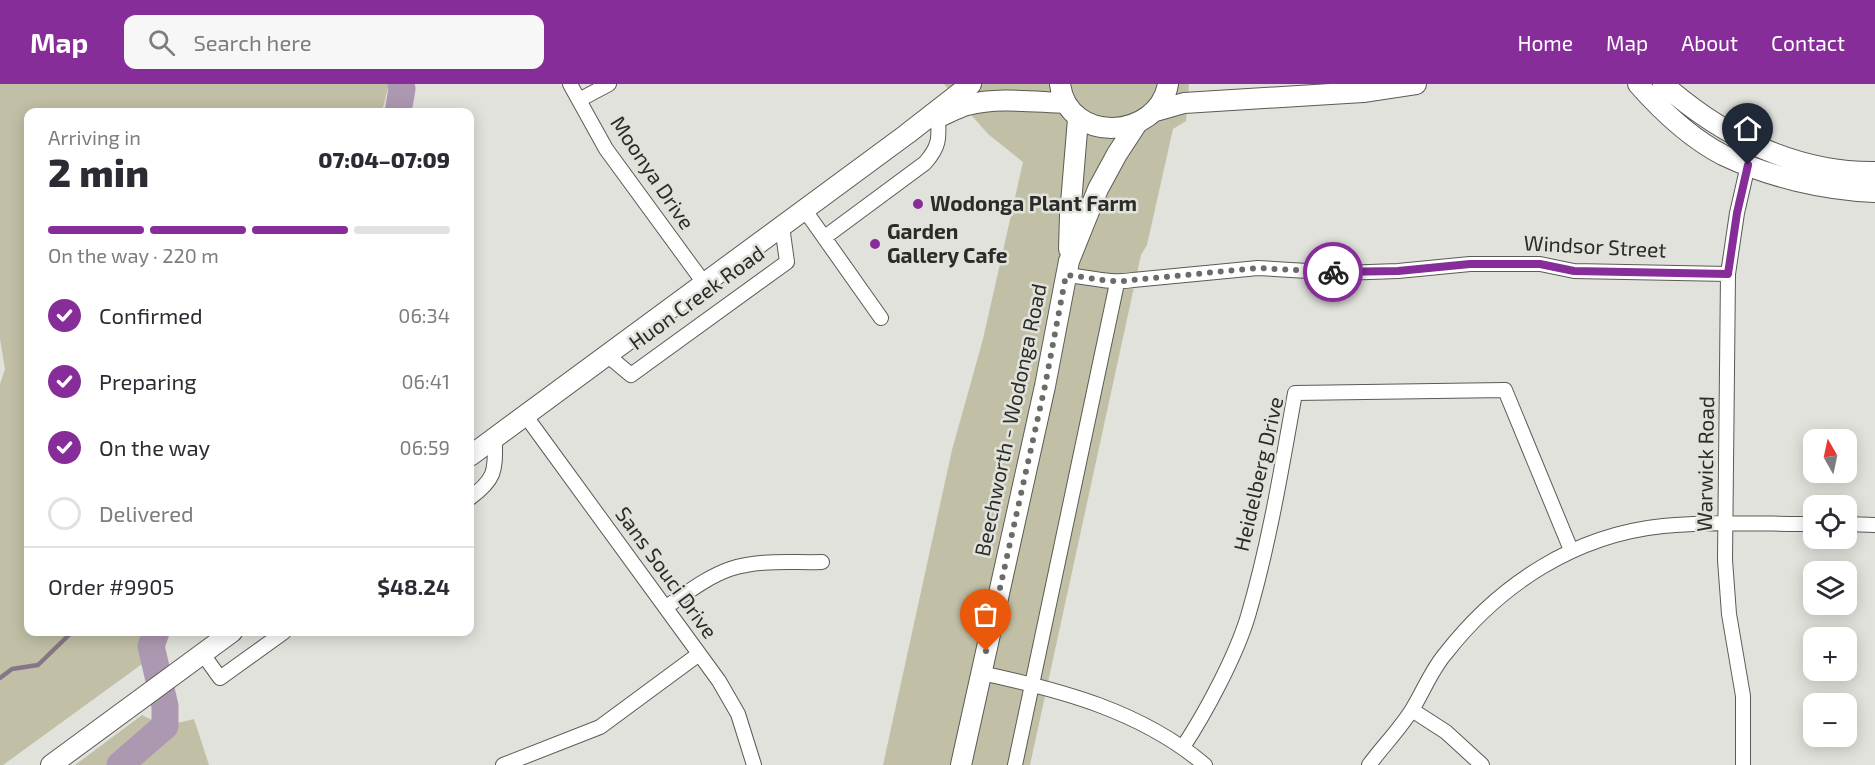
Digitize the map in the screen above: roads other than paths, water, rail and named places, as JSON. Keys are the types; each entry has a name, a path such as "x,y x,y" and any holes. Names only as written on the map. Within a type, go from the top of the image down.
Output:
{"street":[{"name":"Moonya Drive","path":"570,84 606,149 704,283"},
{"path":"579,100 609,84"},
{"name":"Huon Creek Road","path":"474,453 907,134 955,94 971,84"},
{"path":"1060,84 1066,103 1078,119 1092,126 1107,129 1138,122 1156,111 1184,103 1363,93 1416,84"},
{"path":"1156,111 1168,84"},
{"path":"1638,84 1695,136 1722,154 1802,183 1875,192"},
{"path":"1663,84 1714,123 1758,147 1785,158 1828,169 1875,172"},
{"name":"Huon Creek Road","path":"907,134 938,117 967,105 1004,101 1066,103"},
{"path":"825,237 925,163 934,152 939,139 938,117"},
{"name":"Beechworth - Wodonga Road","path":"961,765 1045,386 1068,268 1078,119"},
{"name":"Beechworth - Wodonga Road","path":"1068,268 1098,189 1138,122"},
{"path":"1748,165 1758,147"},
{"name":"Warwick Road","path":"1743,765 1743,696 1726,586 1728,274 1737,213 1748,165"},
{"path":"804,209 882,318"},
{"name":"Huon Creek Road","path":"607,355 631,375 787,262 782,226"},
{"name":"Windsor Street","path":"1068,268 1091,277 1117,283 1258,268 1341,273 1398,271 1470,264 1540,264 1574,271 1728,274"},
{"path":"1015,765 1117,283"},
{"name":"Heidelberg Drive","path":"1183,747 1230,660 1248,617 1275,501 1295,393 1505,390 1571,550"},
{"name":"Sans Souci Drive","path":"525,415 719,681 738,714 754,765"},
{"path":"474,495 485,487 492,475 495,463 495,438"},
{"path":"1369,765 1412,710 1444,655 1490,605 1520,580 1571,550 1611,536 1664,526 1803,524"},
{"path":"1857,524 1875,525"},
{"path":"666,607 709,579 731,569 758,563 822,562"},
{"path":"51,765 226,636"},
{"path":"202,653 220,678 278,636"},
{"path":"503,765 600,727 699,654"},
{"path":"981,673 1033,684 1119,711 1183,747 1205,765"},
{"path":"1412,710 1446,732 1482,765"}],"waterway":[{"path":"399,108 401,84"},
{"path":"0,678 12,669 38,665 68,636"},
{"path":"120,765 165,726 165,706 151,646 155,636"}],"place":[{"name":"Wodonga Plant Farm","path":"918,204"},
{"name":"Garden Gallery Cafe","path":"875,244"}]}
